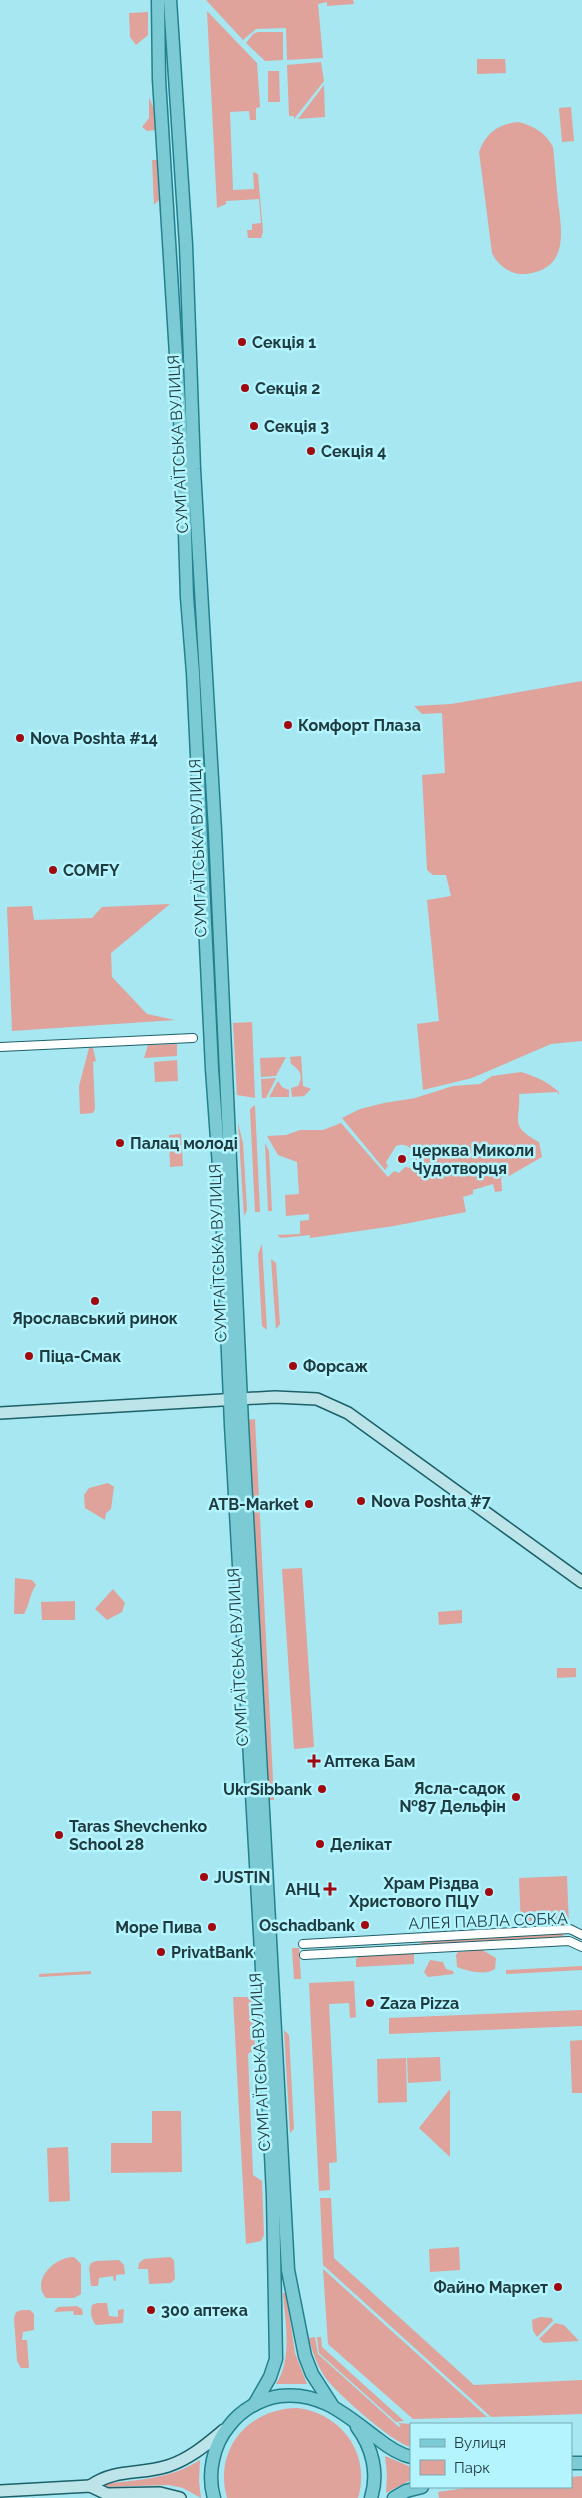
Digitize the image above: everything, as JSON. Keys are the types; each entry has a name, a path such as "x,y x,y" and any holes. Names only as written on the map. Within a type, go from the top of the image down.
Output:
{"main road":[{"name":"СУМГАЇТСЬКА ВУЛИЦЯ","path":"158,0 159,80 190,504"},
{"name":"СУМГАЇТСЬКА ВУЛИЦЯ","path":"170,0 184,225 190,504 187,597 288,2279 305,2356 312,2374 332,2405"},
{"name":"СУМГАЇТСЬКА ВУЛИЦЯ","path":"236,1399 276,2270 276,2358 269,2379 254,2405"},
{"path":"214,2498 211,2482 213,2459 227,2428 254,2405 276,2397 299,2395 332,2405 393,2450 410,2457"},
{"path":"351,2419 365,2438 373,2460 374,2483 371,2498"},
{"path":"394,2498 406,2491 418,2488"}],"street":[{"path":"0,1047 193,1038"},
{"path":"0,1413 236,1399 309,1398 340,1408 582,1582"},
{"name":"АЛЕЯ ПАВЛА СОБКА","path":"304,1944 570,1929 582,1935"},
{"name":"АЛЕЯ ПАВЛА СОБКА","path":"304,1955 569,1941 582,1947"},
{"path":"90,2486 106,2476 162,2467 181,2461 227,2428"},
{"path":"0,2491 90,2486 107,2494 160,2493 180,2498"}],"green space":[{"path":"206,0 353,0 354,4 327,6 327,2 318,4 323,58 287,60 286,28 256,29 243,40"},
{"path":"207,11 257,63 260,107 256,108 256,120 250,120 249,111 230,112 233,190 254,189 253,172 258,174 263,232 261,238 248,238 247,230 252,230 252,224 261,223 259,199 226,201 226,204 217,208"},
{"path":"148,12 148,35 136,45 130,37 129,13"},
{"path":"258,32 283,32 283,60 265,61 246,43 253,34"},
{"path":"477,59 505,59 506,73 477,74"},
{"path":"321,62 324,81 294,119 294,116 289,116 287,65"},
{"path":"268,71 279,71 280,102 268,102"},
{"path":"324,85 325,117 298,119"},
{"path":"149,97 154,109 155,130 147,131 142,127 149,118"},
{"path":"571,107 574,141 562,142 559,108"},
{"path":"518,122 538,130 553,147 561,225 560,247 556,257 550,265 540,271 526,274 515,273 501,266 492,253 479,152 489,135 499,127"},
{"path":"152,160 157,160 159,200 154,205"},
{"path":"582,681 582,1041 551,1044 472,1078 423,1090 417,1024 439,1021 427,900 451,896 446,875 433,875 427,870 422,775 445,773 442,713 422,714 414,706 451,704"},
{"path":"170,904 111,953 112,977 147,1014 175,1020 12,1031 7,907 32,906 34,920 92,918 102,907"},
{"path":"252,1022 255,1098 237,1095 233,1023"},
{"path":"177,1044 177,1056 144,1058 148,1045"},
{"path":"89,1048 93,1048 96,1061 93,1062 95,1109 93,1113 80,1114 79,1086"},
{"path":"301,1056 303,1086 311,1089 304,1096 292,1097 291,1088 298,1086 301,1076 299,1071 291,1064 290,1057"},
{"path":"286,1057 276,1076 261,1077 260,1058"},
{"path":"177,1060 178,1081 155,1082 154,1062"},
{"path":"521,1072 546,1082 559,1092 559,1095 557,1092 519,1094 518,1122 523,1131 539,1142 542,1157 509,1176 501,1177 502,1191 495,1192 493,1184 473,1190 473,1194 463,1197 466,1212 394,1226 310,1238 310,1235 281,1238 277,1235 300,1234 300,1221 309,1220 309,1214 286,1216 285,1195 299,1194 297,1162 278,1155 267,1136 286,1135 300,1130 323,1130 341,1123 388,1177 394,1171 399,1173 405,1167 412,1168 416,1158 411,1149 403,1145 396,1146 386,1162 388,1166 385,1170 342,1118 360,1109 415,1098 453,1086 480,1084 492,1076"},
{"path":"276,1078 266,1098 262,1098 261,1079"},
{"path":"278,1081 282,1087 289,1090 289,1097 269,1097"},
{"path":"255,1105 260,1212 255,1212 250,1109"},
{"path":"238,1123 243,1143 247,1210 244,1216"},
{"path":"181,1134 183,1166 170,1167 169,1135"},
{"path":"265,1143 269,1151 272,1211 268,1211"},
{"path":"262,1244 267,1330 262,1326 258,1254"},
{"path":"271,1259 276,1263 280,1324 276,1329"},
{"path":"255,1419 274,1800 265,1800 247,1420"},
{"path":"108,1483 114,1487 111,1509 106,1513 105,1520 85,1508 84,1495 89,1488"},
{"path":"302,1568 314,1747 294,1749 282,1569"},
{"path":"15,1578 32,1580 36,1585 24,1614 14,1614"},
{"path":"113,1589 125,1603 122,1612 107,1620 95,1609"},
{"path":"75,1601 75,1620 42,1620 41,1602"},
{"path":"462,1610 462,1623 439,1625 438,1612"},
{"path":"557,1668 576,1668 576,1677 557,1678"},
{"path":"567,1876 569,1926 521,1929 519,1878"},
{"path":"562,1933 564,1938 421,1946 420,1940"},
{"path":"292,1948 299,1948 301,1979 294,1979"},
{"path":"482,1950 496,1958 495,1969 481,1972 457,1967 456,1955 458,1952"},
{"path":"414,1953 414,1964 356,1967 356,1959 359,1956"},
{"path":"430,1960 443,1962 446,1969 453,1971 454,1974 428,1977 424,1972"},
{"path":"582,1966 582,1970 506,1974 506,1970"},
{"path":"91,1971 91,1974 39,1977 39,1974"},
{"path":"354,1981 356,2017 350,2018 349,2003 329,2004 337,2162 329,2163 330,2190 319,2191 309,1983"},
{"path":"233,1997 252,1997 255,2049 248,2054 253,2175 262,2181 264,2235 261,2241 246,2244"},
{"path":"582,2010 582,2026 389,2034 389,2018"},
{"path":"284,2030 289,2035 294,2129 290,2133"},
{"path":"582,2040 582,2093 572,2093 570,2041"},
{"path":"440,2057 441,2081 408,2083 407,2058"},
{"path":"406,2058 407,2102 378,2103 377,2059"},
{"path":"450,2089 450,2157 419,2128"},
{"path":"152,2111 181,2111 182,2172 111,2173 111,2143 152,2143"},
{"path":"68,2147 70,2201 49,2202 47,2148"},
{"path":"320,2198 331,2198 334,2258 474,2385 582,2380 582,2414 491,2417 323,2265"},
{"path":"459,2247 460,2270 430,2272 429,2249"},
{"path":"74,2257 81,2264 81,2294 74,2298 46,2298 41,2284 47,2270 60,2260"},
{"path":"170,2257 174,2260 175,2279 171,2283 149,2284 148,2269 138,2269 139,2263 144,2259"},
{"path":"119,2260 124,2265 125,2274 116,2275 116,2281 114,2281 113,2276 99,2278 98,2286 91,2286 89,2268 91,2263"},
{"path":"323,2269 487,2417 413,2419 328,2344"},
{"path":"283,2293 286,2293 295,2353 307,2384 276,2384 285,2363 287,2340"},
{"path":"107,2303 109,2316 118,2317 118,2310 124,2309 123,2323 96,2325 92,2318 91,2310 92,2305"},
{"path":"77,2306 82,2309 83,2315 74,2315 73,2311 54,2312 58,2307"},
{"path":"30,2310 34,2314 34,2330 23,2332 22,2340 27,2340 29,2368 21,2368 17,2361 14,2318 16,2312"},
{"path":"540,2317 552,2318 553,2321 537,2337 533,2331 532,2320"},
{"path":"555,2323 564,2325 579,2341 544,2343 539,2339"},
{"path":"315,2337 318,2354 399,2427 401,2426 398,2423 410,2424 410,2446 392,2437 379,2427 352,2405 331,2384 317,2363 309,2338"},
{"path":"317,2337 321,2337 322,2347 404,2421 396,2422 319,2353"},
{"path":"298,2408 328,2418 349,2439 356,2452 360,2466 361,2482 358,2498 227,2498 224,2480 225,2463 230,2448 239,2435 250,2424 264,2415 280,2410"},
{"path":"385,2456 410,2467 410,2481 386,2493 387,2474"},
{"path":"200,2460 199,2481 201,2498 183,2488 169,2485 103,2487 103,2484 141,2480 165,2475"},
{"path":"582,2476 582,2498 439,2498 438,2492 465,2488 572,2488 572,2477"}],"place":[{"name":"Секція 1","path":"242,342"},
{"name":"Секція 2","path":"245,388"},
{"name":"Секція 3","path":"254,426"},
{"name":"Секція 4","path":"311,451"},
{"name":"Комфорт Плаза","path":"288,725"},
{"name":"Nova Poshta #14","path":"20,738"},
{"name":"COMFY","path":"53,870"},
{"name":"Палац молоді","path":"120,1143"},
{"name":"церква Миколи Чудотворця","path":"402,1159"},
{"name":"Ярославський ринок","path":"95,1301"},
{"name":"Піца-Смак","path":"29,1356"},
{"name":"Форсаж","path":"293,1366"},
{"name":"Nova Poshta #7","path":"361,1501"},
{"name":"ATB-Market","path":"309,1504"},
{"name":"Аптека Бам","path":"314,1761"},
{"name":"UkrSibbank","path":"322,1789"},
{"name":"Ясла-садок №87 Дельфін","path":"516,1797"},
{"name":"Taras Shevchenko School 28","path":"59,1835"},
{"name":"Делікат","path":"320,1844"},
{"name":"JUSTIN","path":"204,1877"},
{"name":"АНЦ","path":"330,1889"},
{"name":"Храм Різдва Христового ПЦУ","path":"489,1892"},
{"name":"Oschadbank","path":"365,1925"},
{"name":"Море Пива","path":"212,1927"},
{"name":"PrivatBank","path":"161,1952"},
{"name":"Zaza Pizza","path":"370,2003"},
{"name":"Файно Маркет","path":"558,2287"},
{"name":"300 аптека","path":"151,2310"}]}
